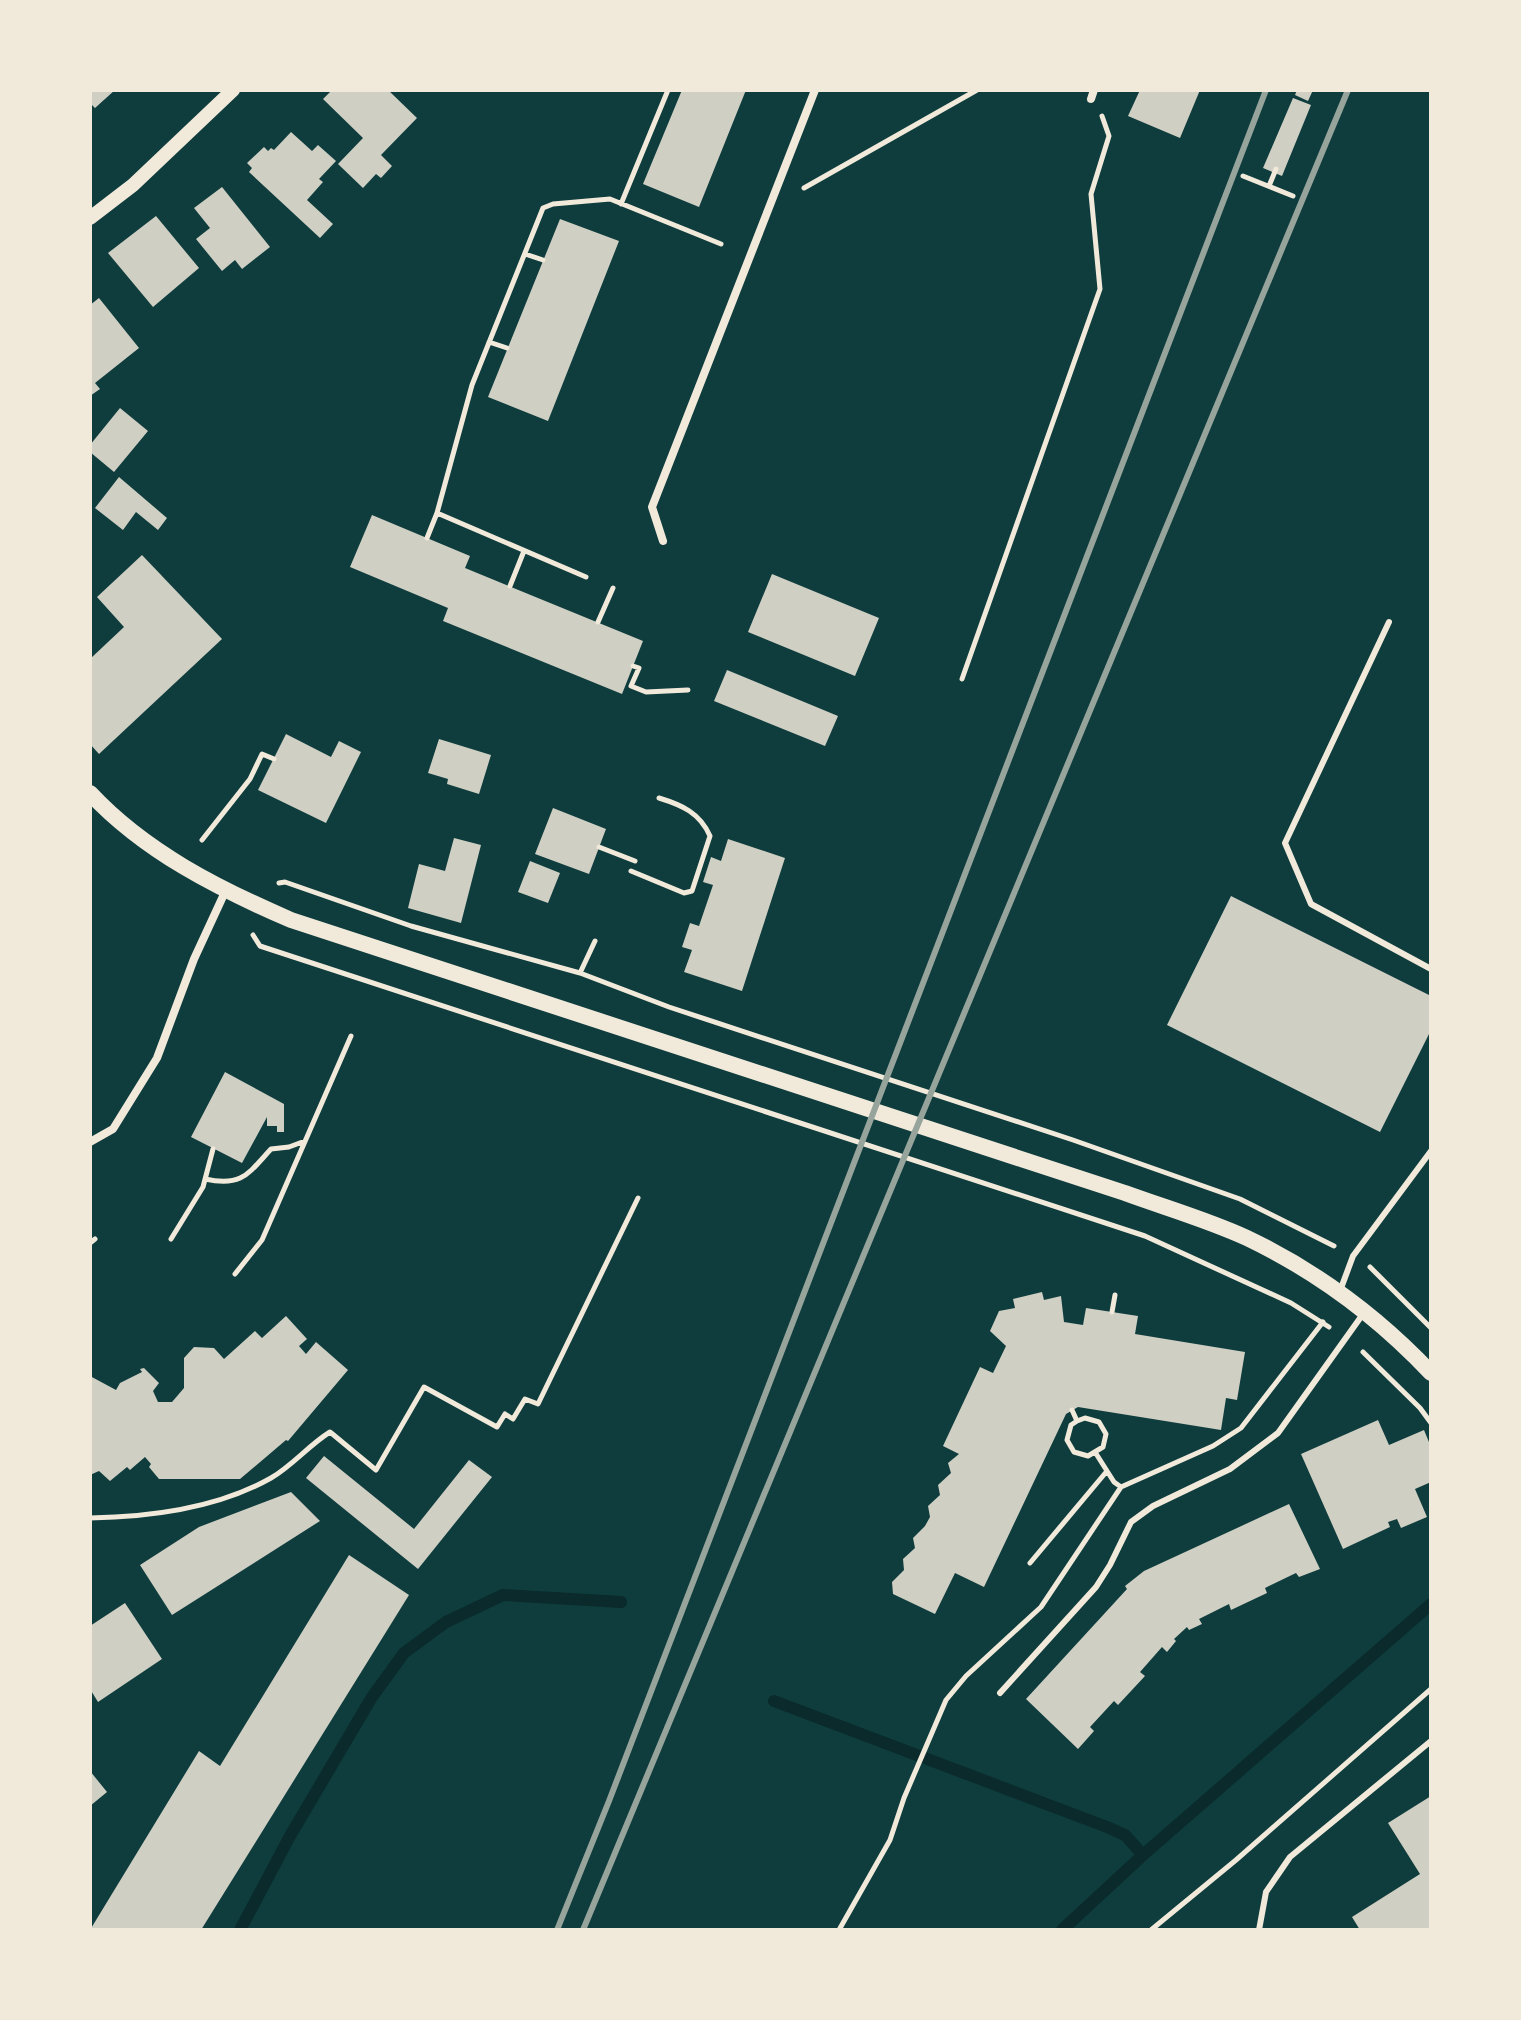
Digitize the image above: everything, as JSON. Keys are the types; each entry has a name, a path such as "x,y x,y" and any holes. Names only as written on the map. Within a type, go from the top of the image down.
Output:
{"main road":[{"path":"90,793 163,853 225,892 291,920 1125,1193 1247,1238 1365,1311 1431,1373"}],"street":[{"path":"90,218 133,185 233,90"},
{"path":"663,541 652,507 815,90"},
{"path":"90,1142 113,1129 157,1058 194,959 225,892"}],"lane":[{"path":"1389,622 1285,843 1311,904 1431,969"},
{"path":"1339,1293 1353,1256 1431,1151"},
{"path":"1000,1693 1096,1587 1131,1522 1153,1506 1230,1469 1278,1433 1365,1311"},
{"path":"1259,1930 1266,1892 1290,1857 1431,1741"}],"path":[{"path":"621,204 668,90"},
{"path":"793,193 977,90"},
{"path":"962,679 1100,289 1091,194 1109,136 1102,115"},
{"path":"1269,186 1276,169"},
{"path":"1243,176 1293,196"},
{"path":"427,538 437,513 472,385 543,208 553,204 610,199 721,244"},
{"path":"525,254 543,260"},
{"path":"489,342 507,348"},
{"path":"437,513 586,577"},
{"path":"510,586 524,551"},
{"path":"598,622 613,588"},
{"path":"633,666 639,668 631,686 646,692 688,690"},
{"path":"202,840 250,779 262,754 274,759"},
{"path":"631,871 684,893 692,891 710,836 706,826 682,806 659,798"},
{"path":"599,847 635,861"},
{"path":"700,867 708,870"},
{"path":"285,882 411,926 580,973 684,1012 969,1104 1226,1194 1330,1244"},
{"path":"580,973 595,941"},
{"path":"260,946 1145,1236 1291,1303 1346,1337 1379,1365 1431,1423"},
{"path":"235,1274 262,1240 351,1036"},
{"path":"205,1179 221,1183 238,1181 252,1172 271,1149 306,1141"},
{"path":"171,1239 203,1187 213,1149"},
{"path":"90,1518 187,1508 230,1497 272,1477 330,1432 376,1470 424,1387 497,1427 505,1414 513,1419 525,1399 538,1404 638,1198"},
{"path":"1375,1270 1431,1328"},
{"path":"1296,1359 1339,1293"},
{"path":"1112,1312 1115,1295"},
{"path":"1072,1410 1077,1421"},
{"path":"1085,1418 1099,1422 1106,1434 1103,1447 1088,1456 1074,1452 1067,1440 1071,1425 1077,1421 1085,1418"},
{"path":"1095,1452 1114,1482 1121,1487"},
{"path":"1030,1563 1107,1471"},
{"path":"1151,1930 1431,1689"},
{"path":"839,1930 890,1840 935,1726"}],"building":[{"path":"90,90 115,90 95,108 90,103"},
{"path":"332,90 388,90 417,118 381,155 392,166 381,178 376,174 363,188 338,164 363,138 323,99"},
{"path":"682,90 746,90 699,207 643,184"},
{"path":"1140,90 1200,90 1180,138 1128,116"},
{"path":"1297,90 1313,90 1308,101 1295,95"},
{"path":"1293,98 1311,105 1282,176 1263,168"},
{"path":"291,132 312,151 318,145 336,161 319,179 323,182 307,200 333,224 320,238 249,172 252,168 247,163 264,147 268,151 271,148 274,150"},
{"path":"222,187 270,247 242,269 235,260 222,271 196,239 210,228 194,208"},
{"path":"156,216 199,268 153,307 108,253"},
{"path":"560,219 619,241 548,421 488,397"},
{"path":"99,298 139,348 95,383 100,389 90,396 90,305"},
{"path":"120,408 148,431 114,472 90,452 90,445"},
{"path":"119,477 167,518 158,530 136,512 123,530 95,508"},
{"path":"372,515 470,556 465,568 643,641 622,694 443,621 448,608 350,567"},
{"path":"142,555 222,639 99,754 90,744 90,659 124,627 97,597"},
{"path":"772,574 879,618 855,676 748,632"},
{"path":"727,670 838,716 825,746 714,701"},
{"path":"286,734 331,757 339,741 361,752 326,823 258,790"},
{"path":"439,739 491,755 479,794 447,784 448,779 428,773"},
{"path":"553,808 606,829 589,874 535,854"},
{"path":"454,838 481,845 461,923 408,908 419,864 445,871"},
{"path":"728,839 785,858 742,991 684,972 692,950 682,947 690,923 699,926 713,885 703,882 711,857 721,861"},
{"path":"530,861 560,873 548,903 518,892"},
{"path":"1231,896 1431,996 1431,1030 1380,1132 1167,1025"},
{"path":"225,1072 284,1104 284,1132 277,1132 277,1126 267,1126 267,1117 242,1163 191,1137"},
{"path":"1042,1292 1044,1300 1061,1296 1064,1322 1083,1325 1086,1308 1138,1316 1135,1334 1245,1352 1237,1400 1226,1398 1221,1430 1078,1407 1066,1414 984,1587 955,1573 935,1614 893,1594 892,1582 904,1570 903,1559 915,1548 913,1538 930,1517 928,1506 940,1495 938,1485 951,1473 948,1463 959,1454 943,1446 980,1367 993,1373 1006,1346 990,1331 999,1311 1015,1308 1013,1299"},
{"path":"286,1316 307,1339 299,1346 306,1354 316,1342 348,1370 288,1441 240,1479 159,1479 145,1457 110,1481 99,1471 90,1475 90,1376 116,1390 120,1383 144,1368 159,1383 153,1391 158,1402 172,1402 184,1388 184,1358 194,1347 214,1348 224,1359 255,1331 262,1338"},
{"path":"1378,1420 1389,1445 1424,1430 1431,1447 1431,1482 1415,1489 1427,1517 1401,1528 1397,1519 1388,1522 1390,1527 1343,1549 1301,1454"},
{"path":"324,1456 414,1529 469,1460 492,1477 418,1569 306,1478"},
{"path":"291,1492 320,1521 172,1615 140,1565 199,1527"},
{"path":"1289,1504 1320,1569 1299,1577 1296,1573 1265,1588 1267,1593 1231,1610 1229,1604 1199,1619 1202,1624 1189,1630 1187,1627 1174,1639 1176,1641 1167,1652 1162,1647 1140,1672 1145,1676 1118,1705 1114,1701 1090,1727 1094,1731 1078,1749 1026,1699 1127,1589 1125,1586 1144,1571"},
{"path":"349,1555 409,1595 201,1930 90,1930 199,1751 220,1766"},
{"path":"125,1603 162,1659 98,1702 90,1689 90,1626"},
{"path":"90,1771 107,1792 90,1806"},
{"path":"1431,1796 1431,1928 1360,1930 1352,1917 1420,1874 1388,1823"}],"waterway":[{"path":"240,1930 290,1836 372,1697 404,1653 446,1622 503,1595 621,1602"},
{"path":"1062,1930 1143,1855 1431,1604"},
{"path":"774,1701 1107,1827 1125,1835 1143,1855"}],"railway":[{"path":"557,1930 1266,90"},
{"path":"583,1930 1348,90"}]}
